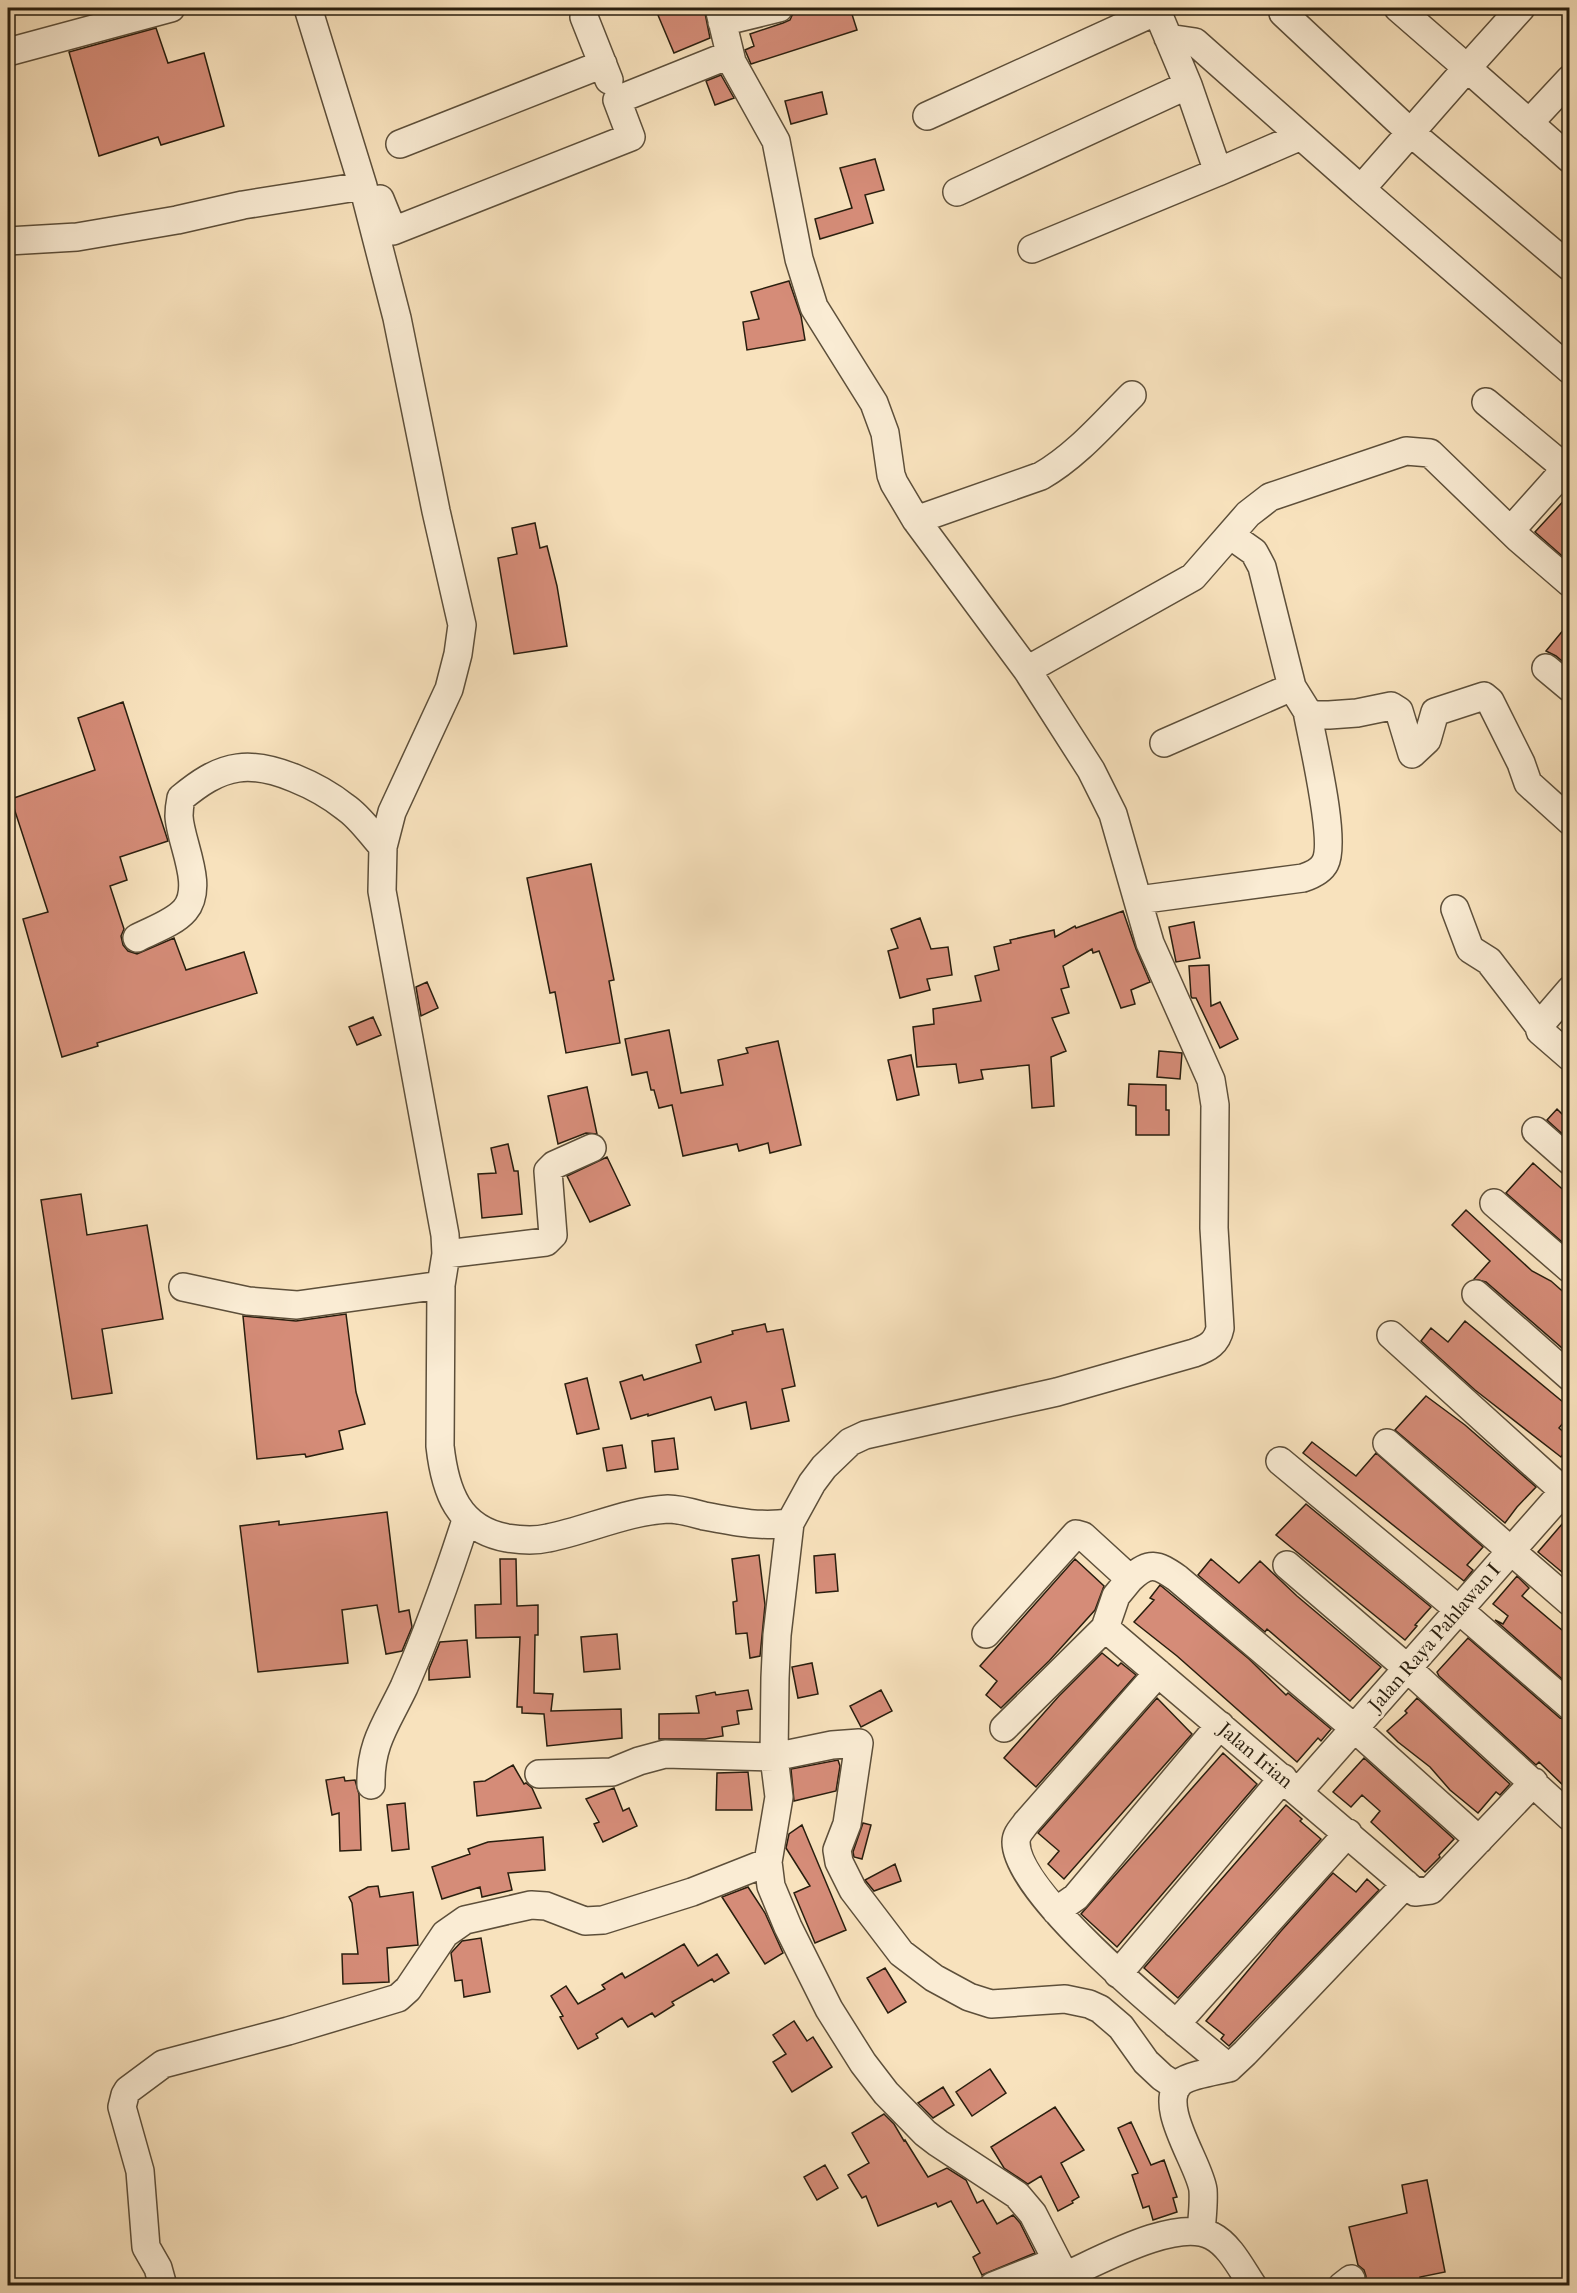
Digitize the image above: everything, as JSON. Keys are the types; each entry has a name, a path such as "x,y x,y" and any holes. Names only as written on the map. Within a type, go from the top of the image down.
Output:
{"street":[{"path":"8,52 171,8"},
{"path":"308,8 368,184 436,512 462,625 459,654 449,689 392,812 383,847 382,891 445,1235 446,1254 441,1285 441,1457 448,1487 466,1520 500,1537 519,1540 546,1539 651,1510 672,1509 748,1525 766,1526 790,1523"},
{"path":"778,8 720,15 729,56 776,141 799,259 814,306 874,403 885,433 891,476 916,520 1027,670 1091,770 1113,814 1150,943 1211,1080 1215,1105 1214,1228 1220,1328 1213,1344 1204,1350 1057,1392 865,1435 850,1442 824,1467 812,1483 790,1523 777,1635 774,1757 779,1807 768,1862 771,1886 788,1927 829,2009 863,2063 886,2093 925,2133 1017,2195 1025,2204 1064,2274"},
{"path":"1398,8 1569,159"},
{"path":"1360,189 1521,8"},
{"path":"927,116 1157,11 1188,85 1218,172"},
{"path":"1283,13 1410,132 1569,267"},
{"path":"368,184 393,231 631,137 584,17"},
{"path":"1168,38 1195,42 1569,370"},
{"path":"617,100 729,56"},
{"path":"400,144 603,64"},
{"path":"1529,123 1569,79"},
{"path":"957,192 1188,85"},
{"path":"1032,249 1301,136"},
{"path":"8,241 77,237 368,184"},
{"path":"916,520 1011,488 1047,472 1078,448 1132,395"},
{"path":"1486,402 1568,468 1511,530"},
{"path":"1027,670 1193,577 1248,514 1270,497 1406,452 1430,453 1569,583"},
{"path":"1138,900 1303,878 1322,867 1328,856 1326,822 1307,711 1292,687 1262,567 1254,552 1230,536"},
{"path":"1546,668 1569,688"},
{"path":"1164,743 1292,687"},
{"path":"1307,711 1314,715 1338,714 1390,706 1399,711 1412,754 1427,740 1435,712 1484,696 1490,701 1521,763 1528,783 1569,821"},
{"path":"137,938 170,921 184,911 191,901 190,864 179,816 181,798 199,783 219,774 239,768 268,770 314,787 347,808 383,847"},
{"path":"1455,909 1470,949 1489,961 1539,1026 1540,1031 1569,1057"},
{"path":"1539,1026 1569,990"},
{"path":"1536,1131 1569,1161"},
{"path":"446,1254 546,1242 551,1239 553,1235 548,1171 554,1165 592,1148"},
{"path":"1494,1203 1569,1269"},
{"path":"183,1287 248,1301 297,1305 441,1285"},
{"path":"1476,1294 1569,1377"},
{"path":"1391,1335 1567,1491"},
{"path":"1387,1443 1569,1602"},
{"path":"1280,1461 1569,1706"},
{"name":"Jalan Raya Pahlawan I","path":"1118,1974 1291,1785 1354,1728 1510,1551 1567,1491"},
{"path":"370,1785 370,1767 375,1746 404,1687 440,1599 466,1520"},
{"path":"986,1634 1076,1534 1083,1536 1130,1579"},
{"path":"1287,1565 1407,1668 1569,1816"},
{"path":"1004,1728 1105,1628 1116,1596 1130,1579 1138,1571 1151,1566 1163,1568 1354,1728 1479,1840"},
{"name":"Jalan Irian","path":"1105,1628 1406,1884"},
{"path":"1158,1673 1018,1833 1017,1852 1026,1875 1056,1911 1118,1974 1176,2024 1237,2061"},
{"path":"1056,1911 1076,1897 1220,1725"},
{"path":"539,1774 612,1772 665,1754 774,1757 832,1745 859,1743 847,1824 837,1850 839,1862 853,1890 901,1953 934,1978 969,1997 991,2004 1065,1999 1100,2009 1121,2027 1146,2062 1177,2087"},
{"path":"1201,2232 1203,2188 1177,2122 1172,2102 1177,2087 1181,2082 1190,2078 1237,2061 1406,1884 1415,1892 1431,1890 1534,1782"},
{"path":"1176,2024 1348,1833"},
{"path":"163,2286 158,2268 146,2247 140,2171 123,2107 128,2090 156,2068 163,2064 288,2031 398,1998 408,1989 445,1934 465,1920 531,1905 546,1906 585,1920 603,1920 692,1892 768,1862"},
{"path":"993,2286 1064,2274 1168,2233 1185,2230 1213,2236 1227,2249 1253,2286"}],"building":[{"path":"655,8 704,8 710,38 674,53"},
{"path":"804,8 850,8 857,30 751,64 745,50 754,46 750,34 790,20 794,11"},
{"path":"156,28 168,63 204,53 224,126 161,145 158,137 99,156 69,52"},
{"path":"721,75 734,98 715,105 706,81"},
{"path":"822,92 827,114 791,124 785,101"},
{"path":"875,159 884,190 865,195 873,223 820,239 815,219 852,208 840,168"},
{"path":"789,281 801,316 805,340 747,350 743,322 759,319 751,292"},
{"path":"1569,495 1569,562 1535,532"},
{"path":"535,523 540,548 547,546 557,586 567,646 514,654 498,558 517,554 512,528"},
{"path":"1569,623 1569,667 1546,651"},
{"path":"123,702 168,841 120,857 127,880 110,886 124,929 121,936 123,945 128,951 137,954 174,938 186,970 244,952 257,993 97,1043 98,1046 62,1057 23,919 48,912 11,799 95,770 78,718"},
{"path":"591,864 614,980 609,981 620,1043 566,1053 555,992 550,993 527,878"},
{"path":"1123,911 1150,982 1131,990 1135,1004 1121,1008 1099,951 1093,953 1092,949 1063,966 1069,987 1061,989 1069,1013 1052,1018 1066,1051 1051,1057 1054,1106 1032,1108 1029,1065 981,1070 983,1079 959,1083 956,1064 917,1067 913,1027 934,1024 933,1009 981,1001 975,976 999,970 994,947 1011,943 1010,940 1054,930 1055,937 1075,926 1076,928"},
{"path":"920,918 931,949 948,947 952,975 927,979 930,990 900,998 888,951 898,948 891,929"},
{"path":"1194,922 1200,958 1176,962 1169,927"},
{"path":"1209,965 1211,1006 1220,1002 1238,1039 1220,1048 1196,998 1191,996 1189,966"},
{"path":"427,982 438,1008 421,1016 416,987"},
{"path":"373,1017 381,1035 357,1045 349,1027"},
{"path":"669,1030 681,1093 723,1085 718,1060 748,1053 746,1048 778,1041 801,1145 770,1153 768,1143 739,1151 737,1144 683,1156 672,1105 659,1108 654,1090 651,1090 647,1072 632,1075 625,1039"},
{"path":"1159,1051 1182,1053 1180,1079 1157,1077"},
{"path":"911,1055 919,1095 897,1100 888,1060"},
{"path":"1129,1084 1166,1085 1169,1135 1136,1135 1136,1106 1128,1105"},
{"path":"587,1087 597,1134 586,1133 558,1144 548,1096"},
{"path":"1557,1109 1569,1121 1569,1140 1547,1120"},
{"path":"508,1144 514,1171 518,1171 522,1214 482,1218 478,1174 496,1173 491,1148"},
{"path":"607,1157 630,1205 590,1222 567,1176"},
{"path":"1533,1163 1569,1195 1569,1248 1506,1193"},
{"path":"81,1194 87,1235 147,1225 163,1319 102,1329 112,1393 72,1399 41,1200"},
{"path":"1466,1210 1532,1271 1551,1281 1569,1297 1569,1354 1486,1282 1474,1279 1490,1261 1452,1225"},
{"path":"346,1314 356,1392 365,1424 339,1431 343,1449 306,1457 305,1454 257,1459 243,1316 296,1321"},
{"path":"1465,1321 1569,1407 1569,1416 1559,1428 1569,1437 1569,1445 1561,1457 1475,1390 1421,1341 1431,1328 1448,1342"},
{"path":"765,1324 767,1332 783,1329 795,1386 782,1389 789,1421 751,1429 746,1402 715,1410 711,1397 631,1419 620,1382 642,1375 644,1380 701,1362 696,1345 733,1334 732,1331"},
{"path":"587,1378 599,1429 577,1434 565,1384"},
{"path":"1426,1396 1465,1425 1536,1487 1505,1523 1395,1430"},
{"path":"674,1438 678,1469 655,1472 652,1441"},
{"path":"1312,1442 1356,1476 1376,1453 1483,1547 1467,1565 1473,1570 1464,1581 1303,1453"},
{"path":"622,1445 626,1468 607,1471 603,1448"},
{"path":"1306,1504 1431,1607 1405,1640 1276,1535"},
{"path":"387,1512 399,1612 409,1610 412,1627 402,1651 386,1654 377,1605 342,1610 348,1663 258,1672 240,1526 279,1521 279,1525"},
{"path":"1569,1516 1569,1578 1538,1552"},
{"path":"835,1554 838,1591 816,1593 814,1556"},
{"path":"759,1555 765,1605 760,1656 750,1658 747,1633 736,1634 733,1602 737,1601 732,1559"},
{"path":"500,1559 516,1559 517,1606 538,1605 534,1693 553,1694 551,1711 621,1709 622,1738 547,1746 544,1714 522,1713 522,1707 517,1707 520,1637 476,1638 475,1605 501,1604"},
{"path":"1075,1559 1104,1586 1095,1610 1049,1661 1001,1708 986,1695 997,1681 980,1666"},
{"path":"1211,1559 1239,1583 1260,1561 1297,1596 1381,1667 1350,1701 1267,1629 1265,1632 1198,1575"},
{"path":"1517,1576 1529,1588 1522,1596 1569,1636 1569,1685 1495,1620 1503,1624 1508,1616 1493,1604"},
{"path":"1160,1585 1249,1659 1286,1695 1288,1693 1331,1729 1321,1741 1318,1738 1297,1762 1177,1656 1134,1622 1154,1600 1150,1598"},
{"path":"617,1634 620,1669 584,1672 581,1637"},
{"path":"1468,1638 1560,1718 1569,1721 1569,1791 1539,1762 1536,1765 1439,1676 1437,1672"},
{"path":"467,1640 470,1677 429,1680 429,1669 440,1642"},
{"path":"1102,1653 1118,1666 1121,1663 1136,1675 1036,1787 1004,1758 1059,1696"},
{"path":"812,1663 818,1694 798,1698 792,1667"},
{"path":"748,1690 752,1709 737,1711 739,1724 722,1727 723,1736 705,1739 659,1739 659,1714 699,1713 696,1696"},
{"path":"881,1690 892,1711 861,1727 850,1706"},
{"path":"1157,1698 1192,1734 1064,1879 1048,1864 1059,1851 1038,1833"},
{"path":"1417,1698 1510,1784 1500,1795 1496,1792 1478,1813 1450,1790 1430,1767 1387,1731 1407,1713 1405,1711"},
{"path":"1223,1753 1257,1784 1117,1947 1081,1914"},
{"path":"1364,1758 1454,1839 1425,1872 1371,1822 1380,1811 1362,1795 1351,1807 1333,1792"},
{"path":"838,1760 840,1766 836,1791 794,1801 791,1769"},
{"path":"513,1765 524,1784 532,1788 541,1808 477,1816 474,1782 485,1781"},
{"path":"748,1772 752,1810 716,1810 717,1773"},
{"path":"344,1777 345,1781 355,1780 359,1794 361,1850 340,1851 339,1813 332,1815 326,1780"},
{"path":"614,1788 623,1811 629,1808 637,1826 603,1842 594,1824 599,1822 586,1799"},
{"path":"405,1803 409,1849 392,1851 387,1805"},
{"path":"1286,1805 1321,1839 1178,1998 1144,1968"},
{"path":"863,1823 871,1825 862,1859 854,1857 853,1852"},
{"path":"802,1825 846,1930 815,1943 794,1893 810,1886 786,1848 789,1834"},
{"path":"543,1837 545,1870 508,1873 512,1890 482,1897 480,1887 442,1899 432,1867 470,1854 468,1849 488,1842"},
{"path":"895,1864 901,1881 874,1891 865,1880"},
{"path":"1333,1873 1356,1892 1367,1879 1379,1890 1229,2046 1221,2039 1224,2035 1206,2021"},
{"path":"378,1886 380,1897 413,1892 418,1945 387,1948 389,1982 343,1984 342,1954 358,1954 352,1903 349,1897 368,1887"},
{"path":"748,1887 765,1913 783,1953 765,1964 722,1897"},
{"path":"481,1938 490,1992 464,1997 462,1980 455,1981 451,1953 462,1941"},
{"path":"684,1944 698,1966 717,1954 729,1973 714,1982 712,1979 672,2002 674,2005 655,2017 652,2013 628,2027 622,2018 596,2034 598,2038 578,2049 551,1996 566,1986 578,2004 605,1989 602,1985 622,1973 625,1978"},
{"path":"885,1968 906,2002 888,2013 867,1978"},
{"path":"794,2021 807,2041 813,2037 832,2067 792,2092 773,2062 786,2054 773,2035"},
{"path":"990,2069 1006,2093 972,2116 956,2092"},
{"path":"943,2087 954,2105 933,2118 918,2103"},
{"path":"1055,2107 1084,2150 1061,2163 1079,2197 1058,2211 1041,2176 1028,2184 1004,2168 991,2147"},
{"path":"884,2114 894,2124 928,2177 947,2168 966,2180 977,2203 983,2200 997,2224 1013,2215 1020,2223 1035,2253 982,2275 973,2257 980,2253 951,2201 938,2207 936,2203 878,2226 866,2196 862,2198 848,2175 869,2163 852,2133"},
{"path":"1131,2122 1151,2165 1164,2160 1177,2197 1173,2198 1177,2212 1153,2220 1149,2206 1143,2208 1132,2175 1138,2173 1118,2128"},
{"path":"825,2165 838,2188 817,2200 804,2177"},
{"path":"1427,2180 1445,2272 1420,2277 1421,2286 1365,2286 1366,2276 1364,2270 1358,2265 1349,2227 1407,2213 1402,2185"}]}
